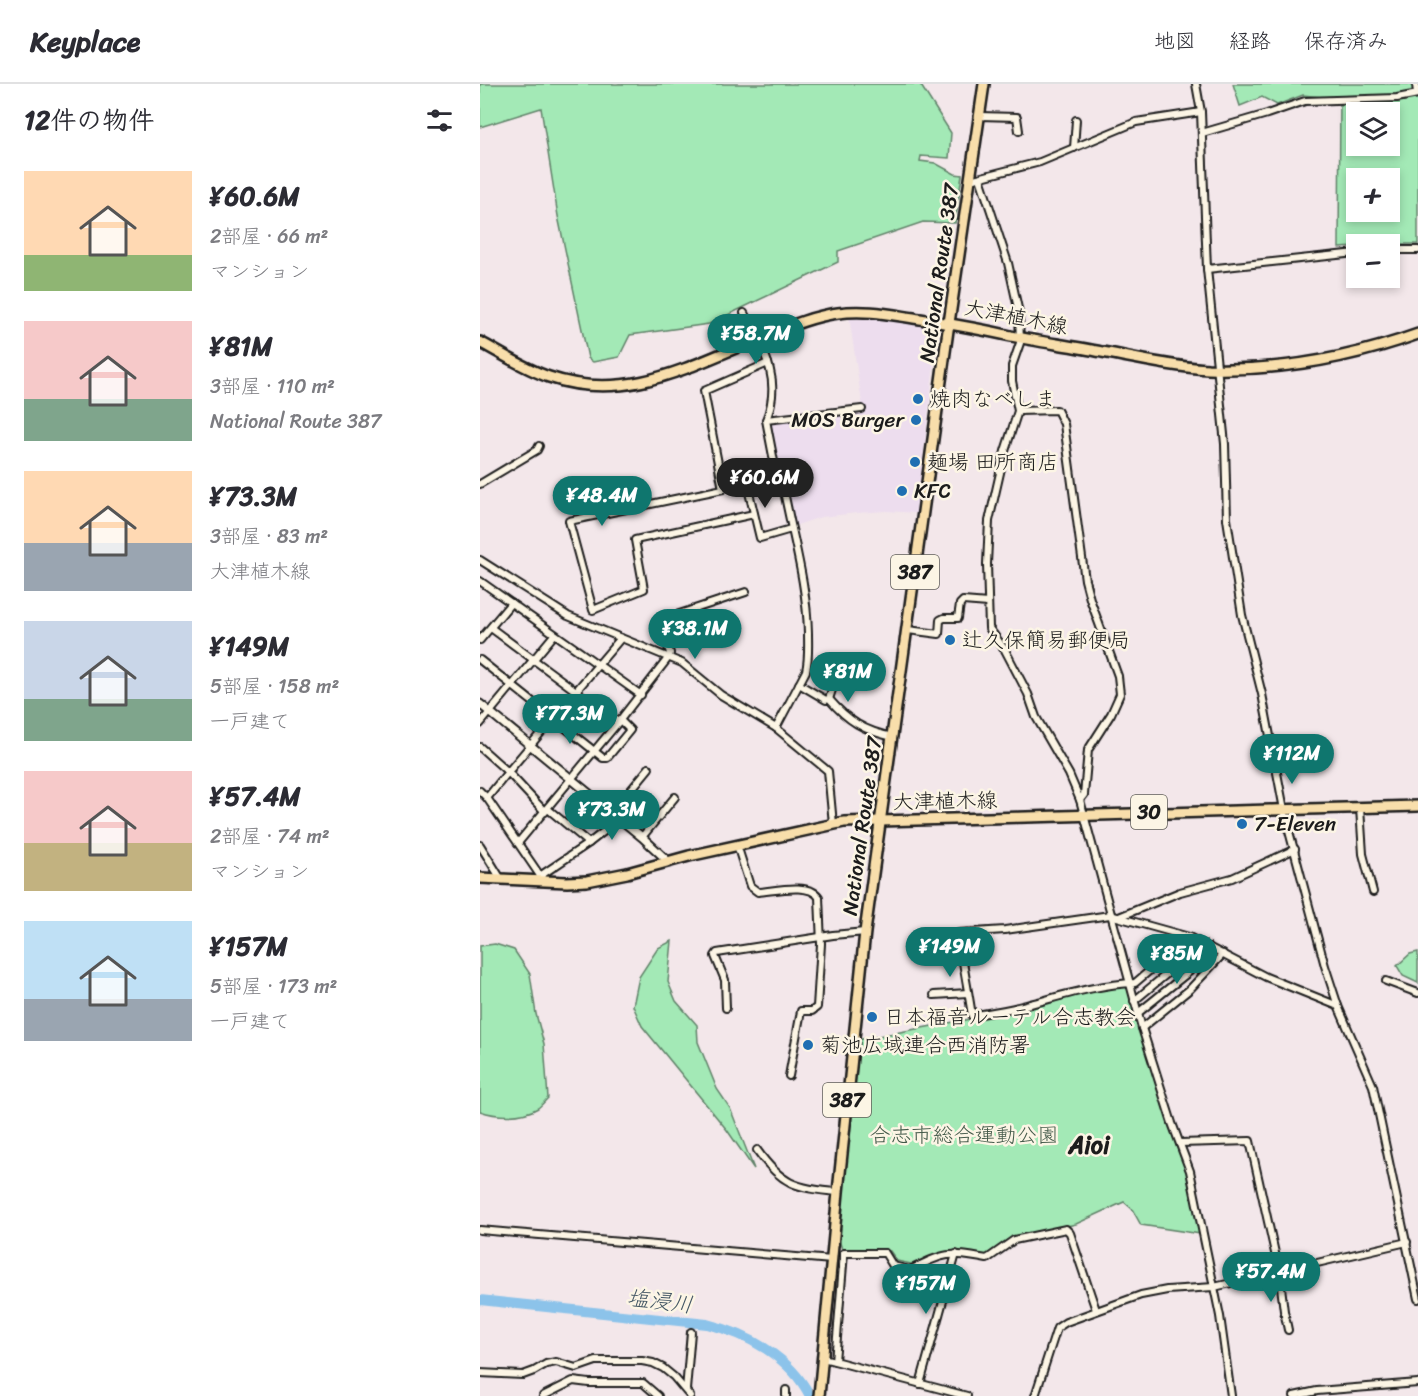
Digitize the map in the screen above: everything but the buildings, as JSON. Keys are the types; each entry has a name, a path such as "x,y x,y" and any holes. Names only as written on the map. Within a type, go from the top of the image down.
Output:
{"main road":[{"name":"National Route 387","path":"819,1396 866,932 949,323 975,179 979,116 984,84"},
{"name":"大津植木線","path":"480,342 549,377 574,383 610,386 658,379 809,319 849,312 878,312 949,323 1174,365 1216,369 1300,364 1368,350 1418,334"},
{"name":"大津植木線","path":"480,878 587,881 833,824 881,820 1418,806"}],"street":[{"path":"1196,84 1201,112 1207,269 1225,444 1229,541 1242,615 1262,694 1284,810 1338,1006 1373,1086 1418,1299"},
{"path":"1202,133 1305,101 1397,98 1418,94 1416,84"},
{"path":"1201,112 1136,122 1040,162 975,179 1008,263 1019,313 1020,338 1019,350 1012,366 1012,381 1018,411 1005,451 989,521 989,628 1005,650 1028,694 1036,717 1069,774 1080,800 1142,1028 1190,1171 1220,1316 1231,1396"},
{"path":"979,116 1017,117 1019,131"},
{"path":"1074,148 1076,120"},
{"path":"1400,250 1418,250"},
{"path":"1207,269 1346,255"},
{"path":"744,313 768,363 773,379 771,408 766,420 777,477 784,491 807,605 808,662 776,728"},
{"path":"754,514 635,540 644,589 592,610 569,522 723,489 704,391 768,363"},
{"path":"766,420 862,409"},
{"path":"1018,411 1057,410 1064,424 1085,580 1118,676 1120,694 1111,714 1088,750 1084,795 1080,800"},
{"path":"480,484 537,450 538,446"},
{"path":"777,477 747,484 760,538 791,529"},
{"path":"480,561 568,616 682,663 721,695 776,728 828,771 833,824"},
{"path":"480,581 641,695"},
{"path":"518,843 641,695 669,657 670,653 661,620 746,592"},
{"path":"908,630 939,634 940,620 958,618 960,604 963,601 988,603"},
{"path":"480,640 482,633 490,628 511,603"},
{"path":"480,660 603,758 607,758 630,730 490,628"},
{"path":"480,724 554,635"},
{"path":"488,798 621,638"},
{"path":"829,699 835,681"},
{"path":"799,684 826,700 829,699 838,711 863,729 893,737"},
{"path":"480,704 668,861"},
{"path":"480,747 546,810 589,843"},
{"path":"612,813 649,768"},
{"path":"480,791 488,798 541,878 620,819"},
{"path":"642,837 675,798"},
{"path":"1360,808 1363,854 1373,892"},
{"path":"480,845 501,879"},
{"path":"737,845 750,886 754,890 758,892 806,888 817,893 820,901 821,938 817,1007 812,1011 801,1011 789,1076"},
{"path":"1118,917 1180,892 1232,878 1295,849"},
{"path":"1189,937 1135,983 1081,991 1024,1006 972,1016 959,933 1005,930 1110,915 1189,937 1266,977 1338,1006"},
{"path":"726,1008 725,980 715,956 717,953 866,932"},
{"path":"1134,1001 1206,946"},
{"path":"1138,1013 1190,971 1206,946"},
{"path":"1142,1028 1190,989 1223,954"},
{"path":"1386,981 1418,993"},
{"path":"934,993 968,991"},
{"path":"1180,1143 1250,1141 1279,1271 1288,1330"},
{"path":"757,1150 779,1177 787,1182 838,1192"},
{"path":"835,1361 844,1253 885,1253 893,1266 910,1270 940,1255 956,1254 987,1259 1014,1240 1066,1229 1070,1233 1096,1310"},
{"path":"480,1230 832,1260"},
{"path":"1035,1396 1057,1328 1066,1322 1141,1295 1167,1290 1214,1287 1407,1242"},
{"path":"920,1384 956,1254"},
{"path":"688,1393 691,1332"},
{"path":"823,1358 967,1396"},
{"path":"480,1373 523,1375 546,1364 556,1362 576,1368 596,1361 642,1361 663,1368 688,1393"},
{"path":"543,1396 573,1381 643,1383 658,1396"},
{"path":"1294,1396 1317,1391 1418,1383"}],"shaded area":[{"path":"849,316 926,326 936,344 917,513 886,511 857,513 821,517 794,526 771,427 774,422 863,410"}],"green space":[{"path":"480,84 920,84 951,133 949,158 921,156 920,161 935,163 955,174 962,175 955,223 923,222 838,251 838,262 709,324 630,335 619,357 593,362 588,358 558,216 541,108 480,127"},
{"path":"1233,84 1412,84 1418,96 1418,244 1400,244 1400,234 1346,234 1346,248 1339,248 1340,99 1303,95 1277,105 1262,97 1240,106"},
{"path":"672,941 668,982 676,1001 697,1025 698,1042 717,1089 730,1108 754,1169 727,1130 642,1026 633,1006 639,977 658,948"},
{"path":"495,944 514,950 530,974 536,1014 544,1044 548,1098 538,1108 524,1114 501,1115 480,1111 480,946"},
{"path":"1418,952 1418,983 1403,976 1397,966 1410,954"},
{"name":"合志市総合運動公園","path":"1126,984 1170,1124 1188,1173 1201,1234 1141,1225 1132,1209 1124,1202 1076,1224 1013,1238 986,1257 949,1252 915,1265 897,1261 890,1251 843,1252 839,1240 857,1040 1024,1009 1081,993"}],"waterway":[{"name":"塩浸川","path":"480,1300 707,1324 722,1328 752,1341 779,1359 802,1382 810,1396"}],"place":[{"name":"焼肉なべしま","path":"918,399"},
{"name":"MOS Burger","path":"916,420"},
{"name":"麺場 田所商店","path":"915,462"},
{"name":"KFC","path":"902,491"},
{"name":"辻久保簡易郵便局","path":"950,640"},
{"name":"7-Eleven","path":"1242,824"},
{"name":"日本福音ルーテル合志教会","path":"872,1017"},
{"name":"菊池広域連合西消防署","path":"808,1045"}],"district":[{"name":"Aioi","path":"1089,1145"}]}
